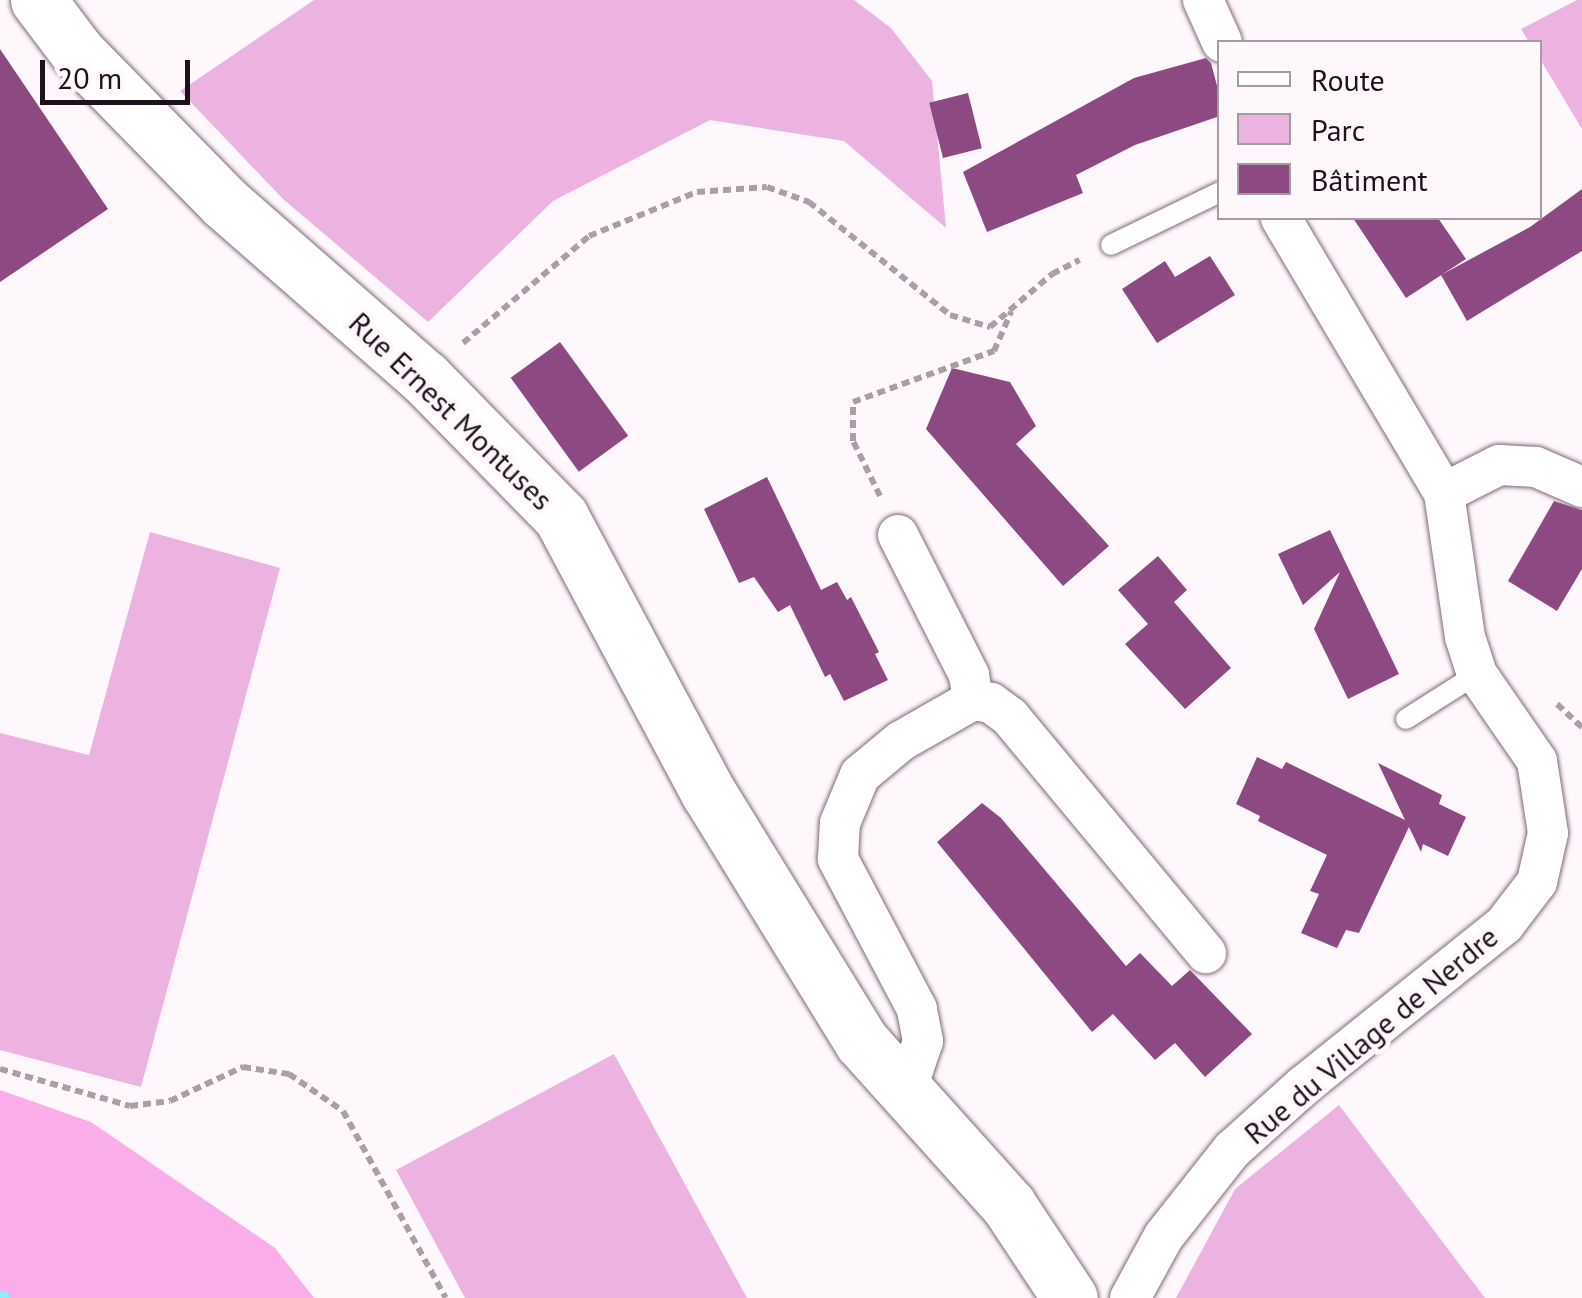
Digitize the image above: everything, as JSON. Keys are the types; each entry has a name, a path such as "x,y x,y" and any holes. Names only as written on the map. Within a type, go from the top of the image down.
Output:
{"street":[{"name":"Rue Ernest Montuses","path":"38,0 78,53 226,202 425,378 561,517 708,792 862,1042 1009,1206 1070,1298"},
{"path":"1203,0 1221,40"},
{"name":"Rue du Village de Nerdre","path":"1130,1298 1164,1236 1232,1150 1303,1086 1504,926 1536,882 1548,833 1538,761 1477,674 1465,637 1444,494 1282,220"},
{"path":"1444,494 1499,465 1536,466 1582,487"},
{"path":"898,535 968,675 973,700"},
{"path":"906,1091 924,1040 917,1009 838,860 840,822 860,775 901,742 973,700 990,702 1010,717 1206,953"}],"lane":[{"path":"1111,245 1217,193"},
{"path":"1406,719 1477,674"}],"path":[{"path":"425,378 500,308 589,236 698,192 767,187 809,202 950,315 990,327 1052,274 1111,245"},
{"path":"898,535 853,440 853,402 994,351 1012,311"},
{"path":"0,1069 130,1106 170,1101 243,1067 289,1074 343,1111 446,1298"}],"green space":[{"path":"314,0 854,0 891,28 932,81 946,228 844,141 710,120 553,201 428,322 283,199 180,91"},
{"path":"1582,0 1582,129 1542,62 1542,40 1528,40 1521,29"},
{"path":"150,532 280,568 141,1087 0,1050 0,733 89,755"},
{"path":"614,1054 747,1298 465,1298 396,1170"},
{"path":"1339,1105 1485,1298 1176,1298 1235,1189"}],"shaded area":[{"path":"0,1090 91,1122 275,1248 314,1298 0,1298"}],"building":[{"path":"0,49 108,209 0,282"},
{"path":"1206,58 1217,86 1217,117 1135,145 1076,175 1083,193 987,232 963,172 1134,78"},
{"path":"968,93 982,148 943,158 929,103"},
{"path":"1582,189 1582,251 1467,321 1441,275 1542,218"},
{"path":"1354,220 1439,220 1466,259 1406,298"},
{"path":"1210,256 1235,295 1157,343 1122,289 1165,261 1175,277"},
{"path":"560,342 628,436 579,472 511,378"},
{"path":"952,368 1010,382 1036,426 1016,444 1109,546 1063,586 926,429"},
{"path":"767,477 821,590 837,582 847,600 851,597 879,652 875,654 888,680 844,701 830,674 825,677 790,605 778,612 754,577 739,583 704,509"},
{"path":"1554,501 1582,510 1582,569 1557,611 1508,581"},
{"path":"1330,530 1399,674 1348,699 1314,629 1340,572 1303,605 1278,554"},
{"path":"1158,556 1187,590 1174,602 1231,668 1185,709 1125,644 1148,624 1118,590"},
{"path":"1257,757 1282,769 1286,762 1405,820 1378,763 1442,795 1439,804 1466,817 1448,856 1423,844 1421,852 1409,827 1359,933 1346,930 1337,948 1301,933 1319,894 1310,891 1327,855 1258,821 1260,816 1236,804"},
{"path":"982,803 1001,818 1126,966 1140,953 1172,986 1190,970 1252,1034 1205,1077 1175,1043 1155,1060 1113,1014 1092,1032 937,842"}]}
